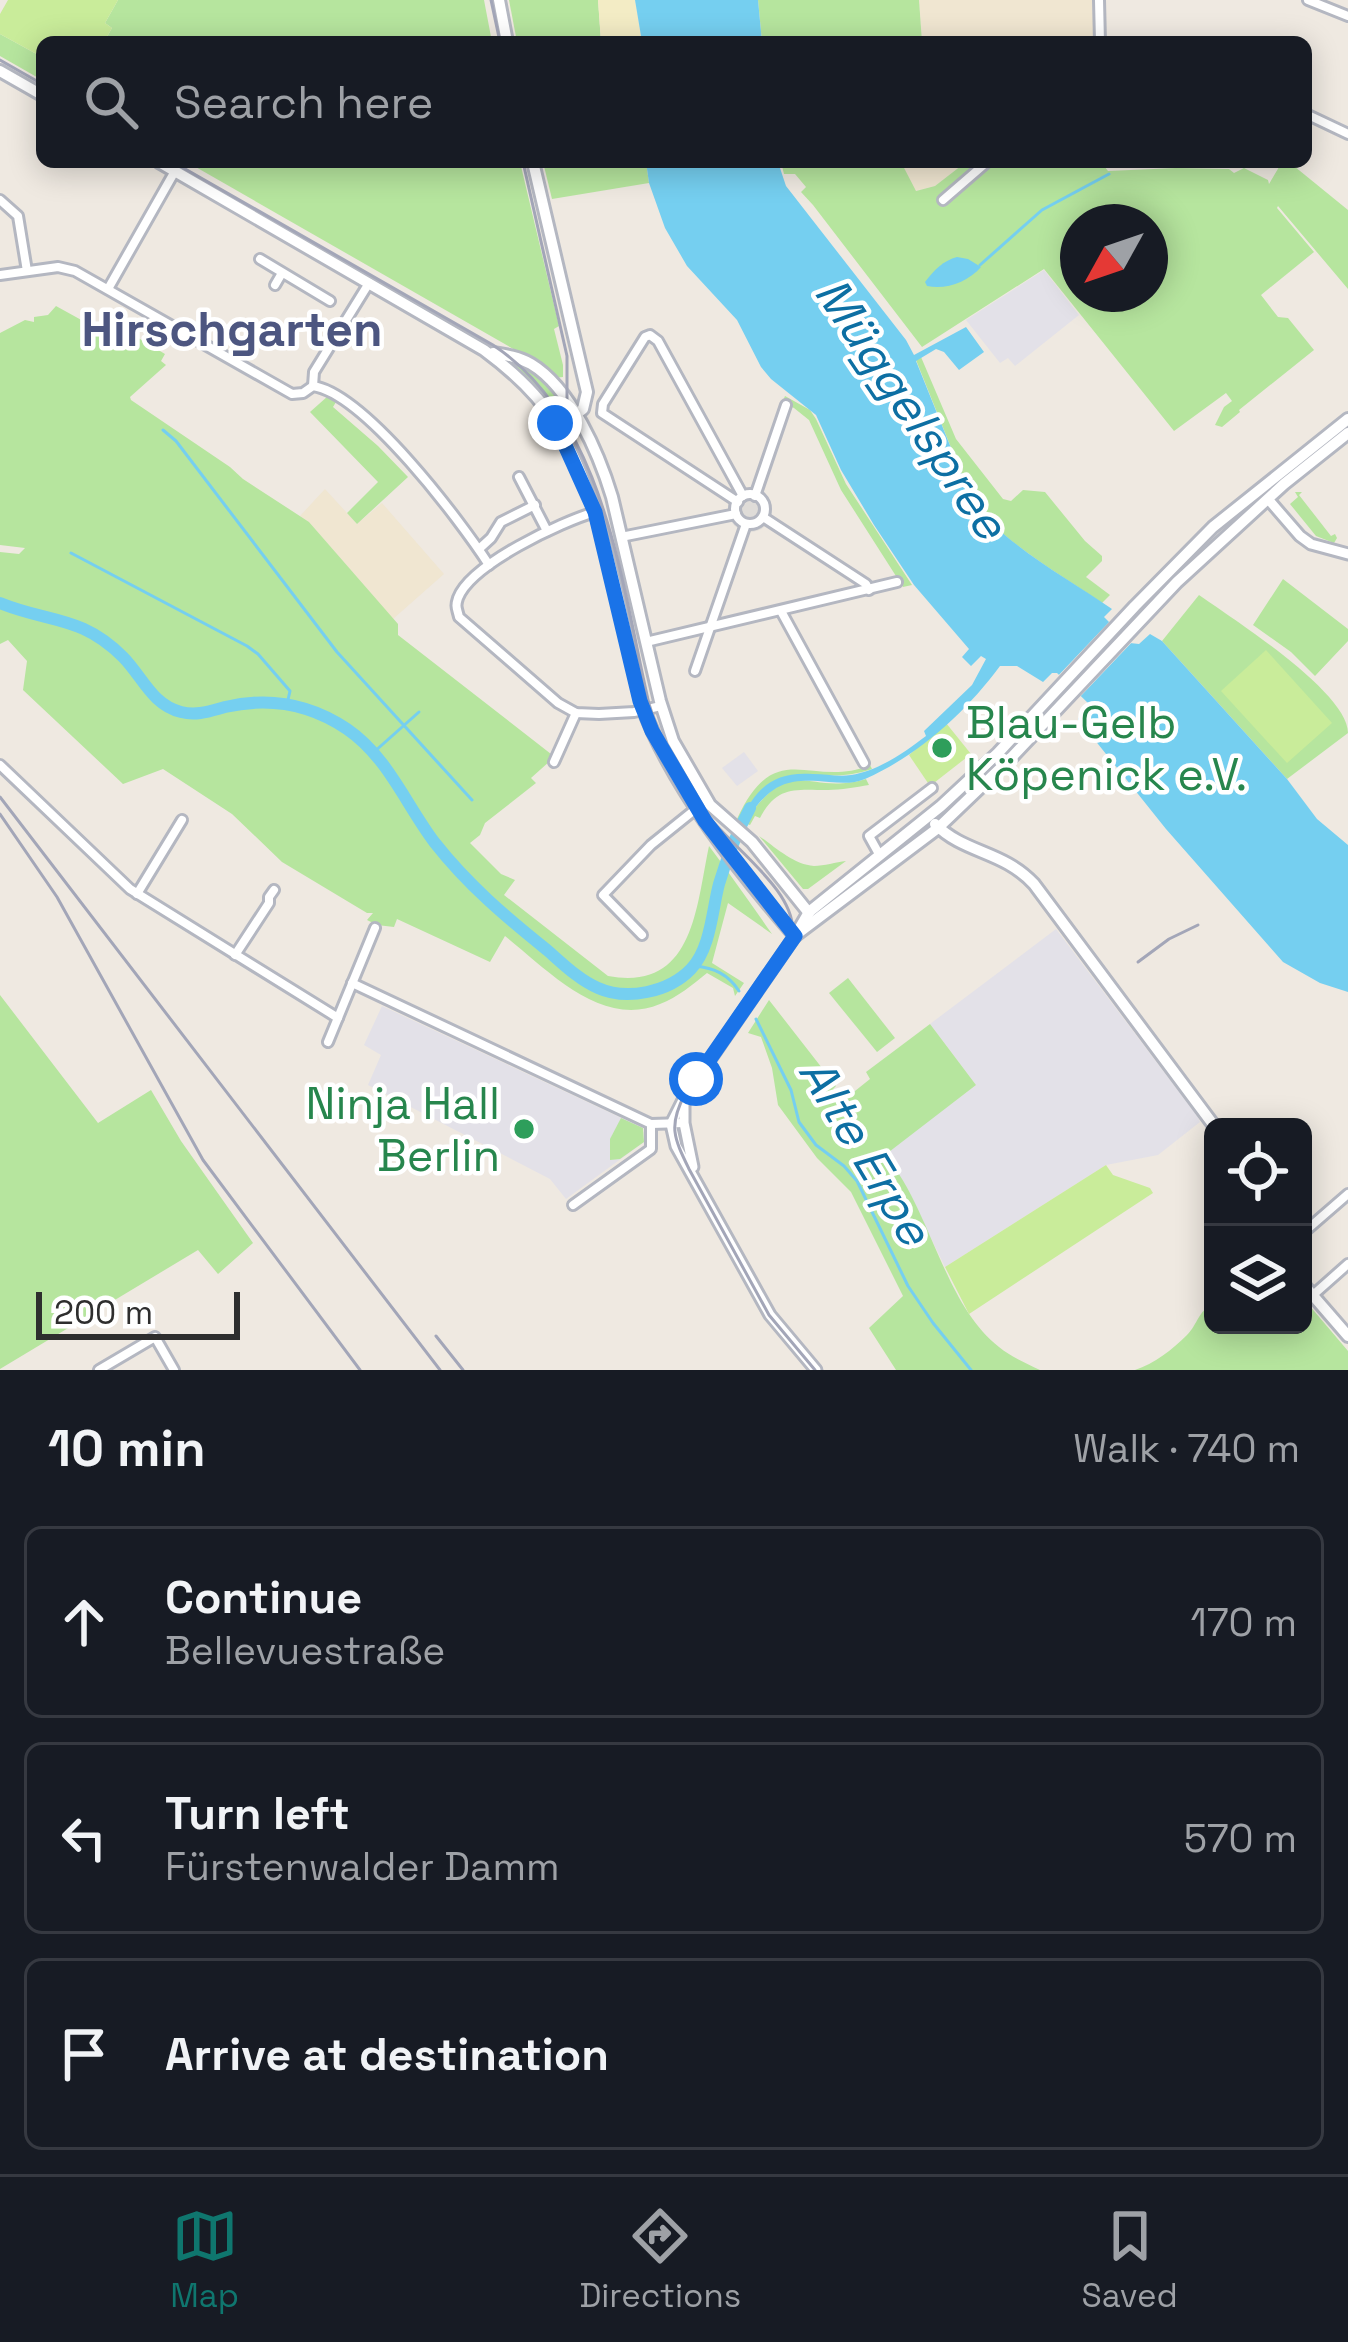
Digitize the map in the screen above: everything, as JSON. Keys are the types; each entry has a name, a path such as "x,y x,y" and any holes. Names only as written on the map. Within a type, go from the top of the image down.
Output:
{"main road":[{"path":"499,0 506,36"},
{"path":"0,71 36,92"},
{"path":"170,168 484,350 530,390 558,428 595,512 643,710 697,808 795,936 879,854 929,817 998,753 1214,527 1348,433"},
{"path":"534,168 587,396 585,406 558,428"},
{"path":"484,350 532,365 576,414 603,471 673,741 710,805 739,831 811,918"},
{"path":"811,918 938,828 1264,494 1348,419"},
{"path":"929,817 966,845 1004,859 1034,884 1208,1118"},
{"path":"1312,1295 1348,1336"}],"street":[{"path":"1099,0 1100,36"},
{"path":"1308,0 1348,16"},
{"path":"1312,117 1348,134"},
{"path":"944,200 980,168"},
{"path":"108,289 175,171"},
{"path":"0,200 18,216 28,271"},
{"path":"260,259 325,303"},
{"path":"0,274 61,267 75,271 292,394 314,386 326,388 400,452 452,512 489,565"},
{"path":"275,285 282,273"},
{"path":"314,386 314,372 370,282"},
{"path":"736,514 740,499 654,337 641,340 602,413 740,499 755,496"},
{"path":"587,396 606,399"},
{"path":"755,496 786,405"},
{"path":"519,477 547,531"},
{"path":"1264,494 1311,544 1348,554"},
{"path":"746,524 763,518 764,505 755,496"},
{"path":"479,550 502,522 535,505"},
{"path":"595,512 547,531 489,565 459,594 459,617 558,703 576,713 609,714 661,706"},
{"path":"621,537 736,514"},
{"path":"736,514 746,524"},
{"path":"763,518 869,590"},
{"path":"694,670 746,524"},
{"path":"646,642 897,582"},
{"path":"781,610 863,763"},
{"path":"554,761 576,713"},
{"path":"0,765 137,894 338,1018"},
{"path":"879,854 869,836 932,788"},
{"path":"642,935 603,895 651,845 697,808"},
{"path":"137,894 182,820"},
{"path":"235,955 274,890"},
{"path":"328,1042 375,928"},
{"path":"795,936 685,1096 676,1146 770,1315 817,1370"},
{"path":"352,983 652,1124 678,1123"},
{"path":"573,1204 651,1149 652,1124"},
{"path":"1312,1226 1346,1201"},
{"path":"1312,1295 1348,1264"},
{"path":"99,1370 155,1337 174,1370"}],"shaded area":[{"path":"919,0 1092,0 1094,36 922,36"},
{"path":"904,168 958,168 935,186 915,191"},
{"path":"1044,270 1060,291 1060,312 1079,315 1015,366 1008,358 1000,363 966,320"},
{"path":"750,488 765,495 772,510 765,525 750,532 735,525 728,510 735,495"},
{"path":"325,489 357,524 382,503 444,574 393,619 300,516"},
{"path":"744,752 758,771 737,786 722,768"},
{"path":"1056,929 1200,1122 1158,1155 1106,1165 945,1267 885,1154 976,1085 930,1024"},
{"path":"382,1006 643,1128 644,1142 566,1199 550,1179 368,1085 381,1055 364,1045"}],"green space":[{"path":"8,0 118,0 105,23 112,28 107,36 36,36 36,54 0,34 0,14"},
{"path":"118,0 484,0 491,36 107,36 112,28 105,23"},
{"path":"509,0 598,0 601,36 516,36"},
{"path":"758,0 919,0 922,36 761,36"},
{"path":"0,34 36,54 36,77 0,56"},
{"path":"197,168 521,168 559,326 554,329 563,377 554,378 529,358"},
{"path":"544,168 647,168 649,183 552,199"},
{"path":"782,168 904,168 916,191 935,186 958,168 1176,168 1234,173 1244,168 1269,184 1278,168 1296,168 1348,210 1348,289 1278,206 1314,252 1261,295 1314,350 1222,427 1215,425 1232,401 1226,393 1174,431 1079,312 1168,312 1168,204 1060,204 1060,289 1044,269 922,347 801,192 806,187 795,174 784,174"},
{"path":"56,306 123,343 130,333 165,354 161,361 166,365 131,400 309,522 398,624 398,635 551,754 550,761 531,778 536,783 485,823 470,843 501,874 515,880 504,895 608,976 636,978 658,971 686,940 709,846 772,934 728,903 712,963 744,983 735,996 733,988 707,973 660,1004 617,1009 576,992 505,936 490,962 397,919 394,927 377,925 367,920 373,913 282,862 232,814 163,769 123,784 23,690 27,661 8,640 0,644 0,552 19,554 25,548 0,545 0,333 25,320 34,322 34,317 48,315"},
{"path":"921,357 956,439 1003,499 1011,501 1023,490 1045,492 1102,556 1086,577 1110,595 1102,603 1015,543 972,500 916,360"},
{"path":"506,358 548,383 560,398 560,417 557,417"},
{"path":"328,396 336,402 333,407 408,477 357,524 347,513 378,482 310,412"},
{"path":"785,396 810,410 846,484 912,585 903,587 841,490 809,420 782,403"},
{"path":"1295,492 1302,492 1299,495 1331,536 1335,534 1334,543 1316,536 1290,504 1298,497"},
{"path":"1283,579 1348,629 1348,641 1315,676 1253,625"},
{"path":"1199,595 1310,678 1343,716 1348,733 1287,779 1162,641"},
{"path":"1266,650 1332,723 1287,763 1221,691"},
{"name":"Blau-Gelb Köpenick e.V.","path":"946,723 971,754 930,786 909,755"},
{"path":"870,765 872,769 851,774 783,777 769,784 737,819 751,793 781,771 849,771"},
{"path":"866,779 869,785 788,792 773,800 760,818 755,816 750,825 744,823 761,801 788,782"},
{"path":"759,836 807,865 846,861 803,889"},
{"path":"848,978 895,1038 877,1052 829,993"},
{"path":"0,995 98,1123 151,1090 253,1243 218,1274 198,1250 0,1369"},
{"path":"769,1000 845,1099 870,1079 866,1072 930,1024 976,1085 885,1155 901,1177 964,1306 1004,1351 1040,1370 896,1370 869,1328 903,1296 851,1192 817,1158 778,1105 761,1037 748,1033"},
{"path":"621,1118 643,1128 644,1142 620,1159 610,1160 610,1139"},
{"path":"1106,1165 1113,1175 1153,1193 969,1314 945,1267"},
{"path":"1312,1309 1348,1351 1348,1370 1135,1370 1156,1360 1191,1331 1204,1310 1204,1334 1312,1334"}],"sand":[{"path":"598,0 635,0 641,36 601,36"}],"water":[{"path":"635,0 758,0 761,36 641,36"},
{"name":"Müggelspree","path":"647,168 780,168 786,186 914,355 966,327 984,352 959,370 936,349 916,361 972,500 1018,546 1112,609 1104,617 1130,643 1139,644 1150,634 1162,641 1287,779 1317,819 1348,845 1348,992 1283,962 1166,829 1078,719 1088,703 1057,673 1043,682 1017,666 1000,666 940,731 904,758 852,782 788,783 770,792 744,823 740,821 760,790 777,779 799,774 851,775 900,754 926,736 924,731 972,685 986,659 981,656 971,666 962,657 969,649 914,585 874,525 816,415 771,379 737,320 687,266 665,228"},
{"path":"957,257 981,267 956,284 927,286 935,270"}],"pier":[{"path":"1112,619 1136,638 1077,700 1055,679"}],"waterway":[{"path":"980,265 1042,210 1109,174"},
{"path":"163,430 337,652 472,800"},
{"path":"71,553 247,646 290,691 287,704"},
{"path":"0,603 79,627 108,643 155,697 171,708 198,713 273,703 303,708 347,729 374,753 435,843 474,887 571,971 609,992 660,989 682,977 698,960 725,864 750,808"},
{"path":"374,752 419,712"},
{"name":"Alte Erpe","path":"695,966 720,973 739,991"},
{"name":"Alte Erpe","path":"756,1019 791,1090 799,1122 816,1145 857,1181 908,1286 971,1370"}],"tram line":[{"path":"491,0 499,36"},
{"path":"0,60 36,81"},
{"path":"183,168 493,345 531,377 561,415 602,507 649,704 665,746 704,811 774,886 792,919 792,936 685,1094 675,1132 689,1169 769,1315 815,1370"},
{"path":"524,168 567,356 570,427"},
{"path":"0,814 57,897 203,1160 360,1370"},
{"path":"1138,962 1198,925"}],"railway":[{"path":"0,797 440,1370"},
{"path":"436,1336 463,1370"}],"place":[{"name":"Blau-Gelb Köpenick e.V.","path":"942,748"},
{"name":"Ninja Hall Berlin","path":"524,1129"}],"district":[{"name":"Hirschgarten","path":"232,329"}],"route":[{"path":"555,423 603,537 640,701 652,731 705,821 795,936 696,1079"}]}
